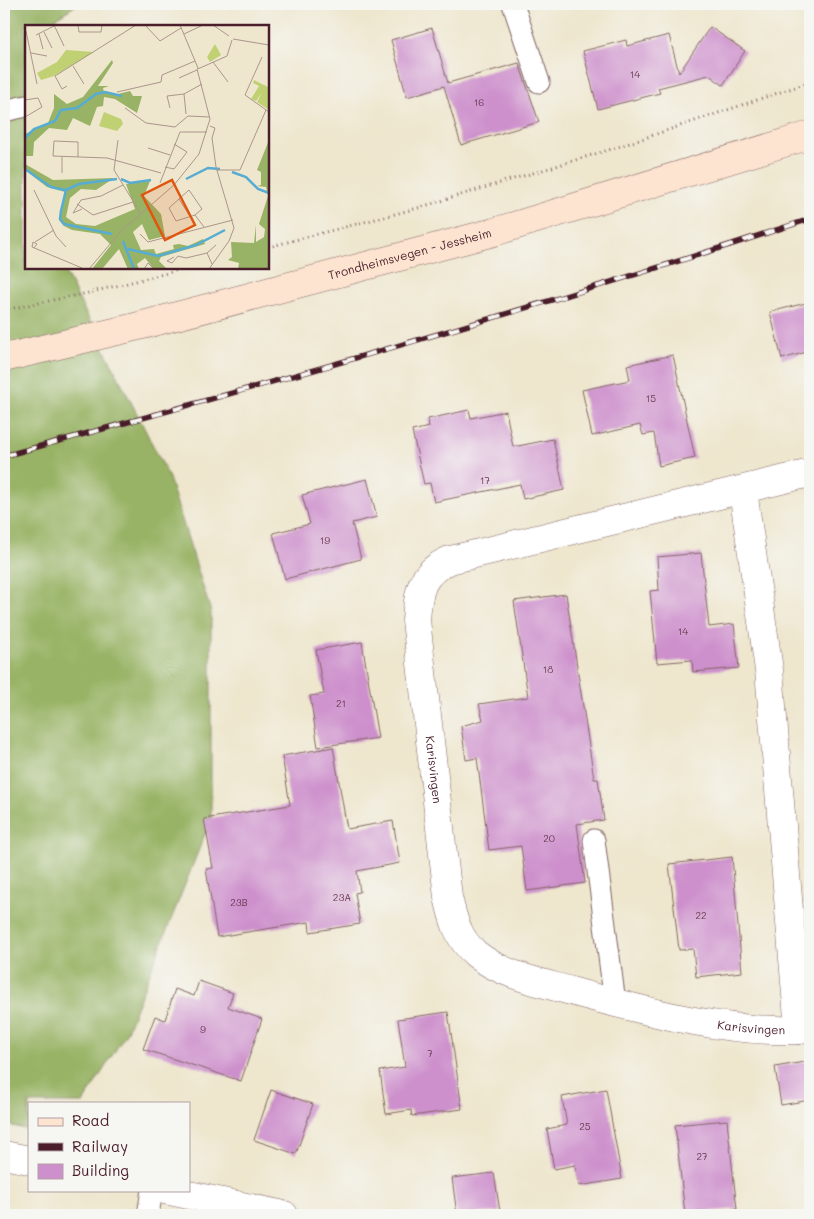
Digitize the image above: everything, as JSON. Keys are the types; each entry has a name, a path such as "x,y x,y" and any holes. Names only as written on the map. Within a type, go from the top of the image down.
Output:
{"main road":[{"name":"Trondheimsvegen - Jessheim","path":"4,358 135,327 494,232 810,135"}],"street":[{"name":"Karisvingen","path":"744,491 769,670 804,1030 733,1026 685,1020 517,976 491,964 475,953 461,938 454,924 447,887 416,620 418,598 423,582 435,566 450,560 744,491 810,473"},
{"path":"4,1155 28,1160"},
{"path":"175,1192 284,1215"}],"lane":[{"path":"513,4 539,82"},
{"path":"4,111 25,106"},
{"path":"594,840 615,1003"},
{"path":"148,1215 152,1192"}],"path":[{"path":"269,247 418,208 615,148 810,82"},
{"path":"4,310 88,293 183,269"}],"green space":[{"path":"4,4 78,4 46,25 25,25 25,269 64,269 168,475 211,612 211,819 126,1033 84,1102 28,1102 28,1130 4,1124"}],"building":[{"path":"710,27 745,51 723,85 709,75 658,88 660,93 598,109 583,51 626,40 627,46 669,35 679,73"},
{"path":"432,28 448,83 519,63 539,122 461,145 444,86 407,97 391,40"},
{"path":"810,302 810,351 782,359 770,312"},
{"path":"673,355 695,458 659,466 654,433 643,435 640,425 592,436 582,390 630,380 627,365"},
{"path":"469,410 471,418 506,411 513,447 553,439 564,490 523,499 520,484 434,502 430,483 424,484 412,431 429,427 428,419"},
{"path":"367,479 377,517 352,523 361,559 285,579 273,533 310,524 302,495"},
{"path":"701,553 709,627 734,624 739,668 693,672 692,660 657,663 650,591 659,590 657,557"},
{"path":"566,594 594,779 598,779 604,820 577,824 585,883 527,891 521,846 489,850 477,758 466,760 461,726 483,720 479,704 528,697 514,601"},
{"path":"362,642 378,738 318,747 310,696 324,694 316,650"},
{"path":"333,747 347,829 393,821 400,863 357,871 360,892 355,893 360,924 310,932 309,922 217,937 206,869 213,868 204,819 290,805 282,756"},
{"path":"732,857 742,972 696,977 693,949 679,950 669,864"},
{"path":"199,981 233,993 228,1007 262,1019 241,1081 143,1049 155,1016 165,1020 175,989 194,996"},
{"path":"448,1012 462,1109 412,1116 411,1110 386,1114 380,1071 405,1067 398,1019"},
{"path":"810,1061 810,1100 781,1105 775,1067"},
{"path":"606,1089 622,1179 579,1186 575,1165 554,1169 547,1129 567,1125 562,1097"},
{"path":"271,1090 313,1104 296,1154 254,1140"},
{"path":"727,1120 737,1209 685,1214 675,1125"},
{"path":"494,1173 500,1212 457,1215 452,1178"}],"railway":[{"path":"4,456 408,343 810,219"}]}
